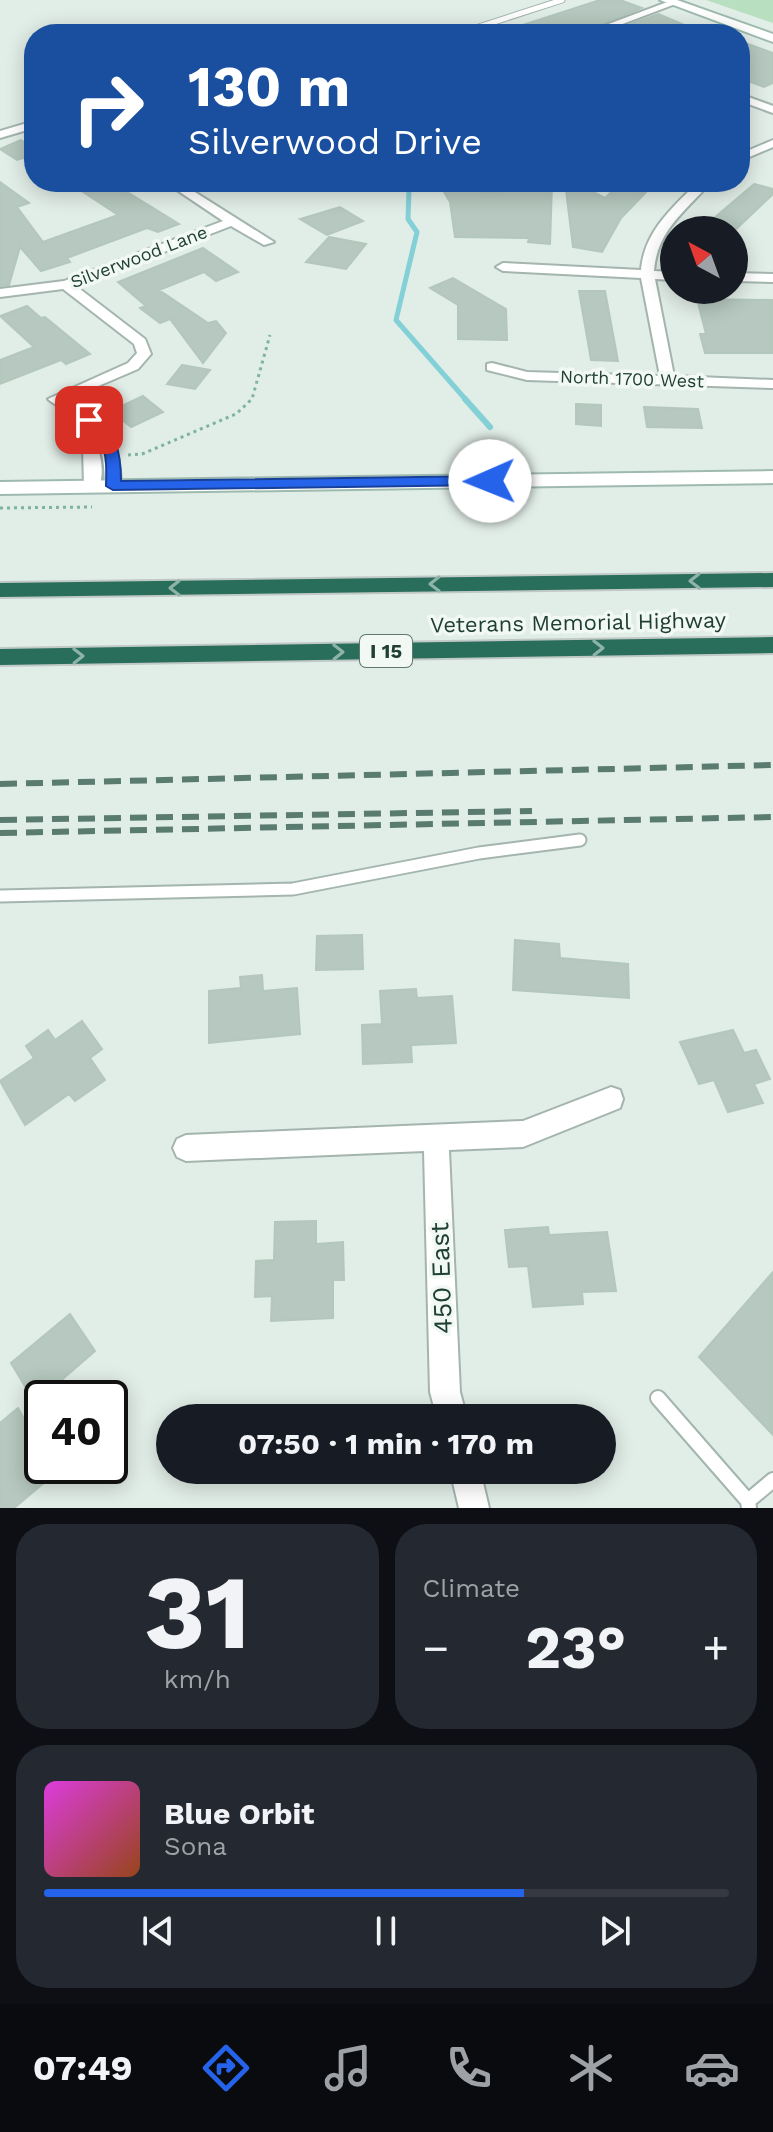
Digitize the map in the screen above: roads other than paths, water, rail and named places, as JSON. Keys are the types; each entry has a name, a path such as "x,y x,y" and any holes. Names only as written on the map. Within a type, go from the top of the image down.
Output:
{"highway":[{"name":"Veterans Memorial Highway","path":"0,590 773,580"},
{"name":"Veterans Memorial Highway","path":"0,657 773,645"}],"street":[{"path":"612,24 669,1 734,24"},
{"path":"750,30 773,38"},
{"path":"750,101 773,110"},
{"path":"0,135 24,127"},
{"path":"750,153 773,143"},
{"path":"188,192 220,211 229,223 268,242"},
{"path":"668,381 647,276 652,245 670,215 694,192"},
{"name":"Silverwood Lane","path":"0,293 66,285 229,223"},
{"path":"503,267 660,276"},
{"path":"748,277 773,278"},
{"path":"55,399 133,366 144,354 140,342 66,285"},
{"name":"North 1700 West","path":"492,367 527,376 773,384"},
{"path":"55,399 73,406 104,434 114,456 113,486"},
{"path":"55,399 59,412 91,442 95,457 92,486"},
{"path":"0,488 773,477"},
{"path":"186,1148 523,1134 611,1099"},
{"name":"450 East","path":"436,1138 445,1392 448,1404"},
{"path":"468,1484 474,1508"}],"lane":[{"path":"488,24 562,0"},
{"path":"0,896 293,889 479,853 580,840"},
{"path":"658,1398 749,1505 773,1480"}],"waterway":[{"path":"409,192 408,219 417,232 396,320 467,401"},
{"path":"465,399 490,427"}],"railway":[{"path":"0,784 773,765"},
{"path":"0,820 532,811"},
{"path":"0,833 773,817"}]}
